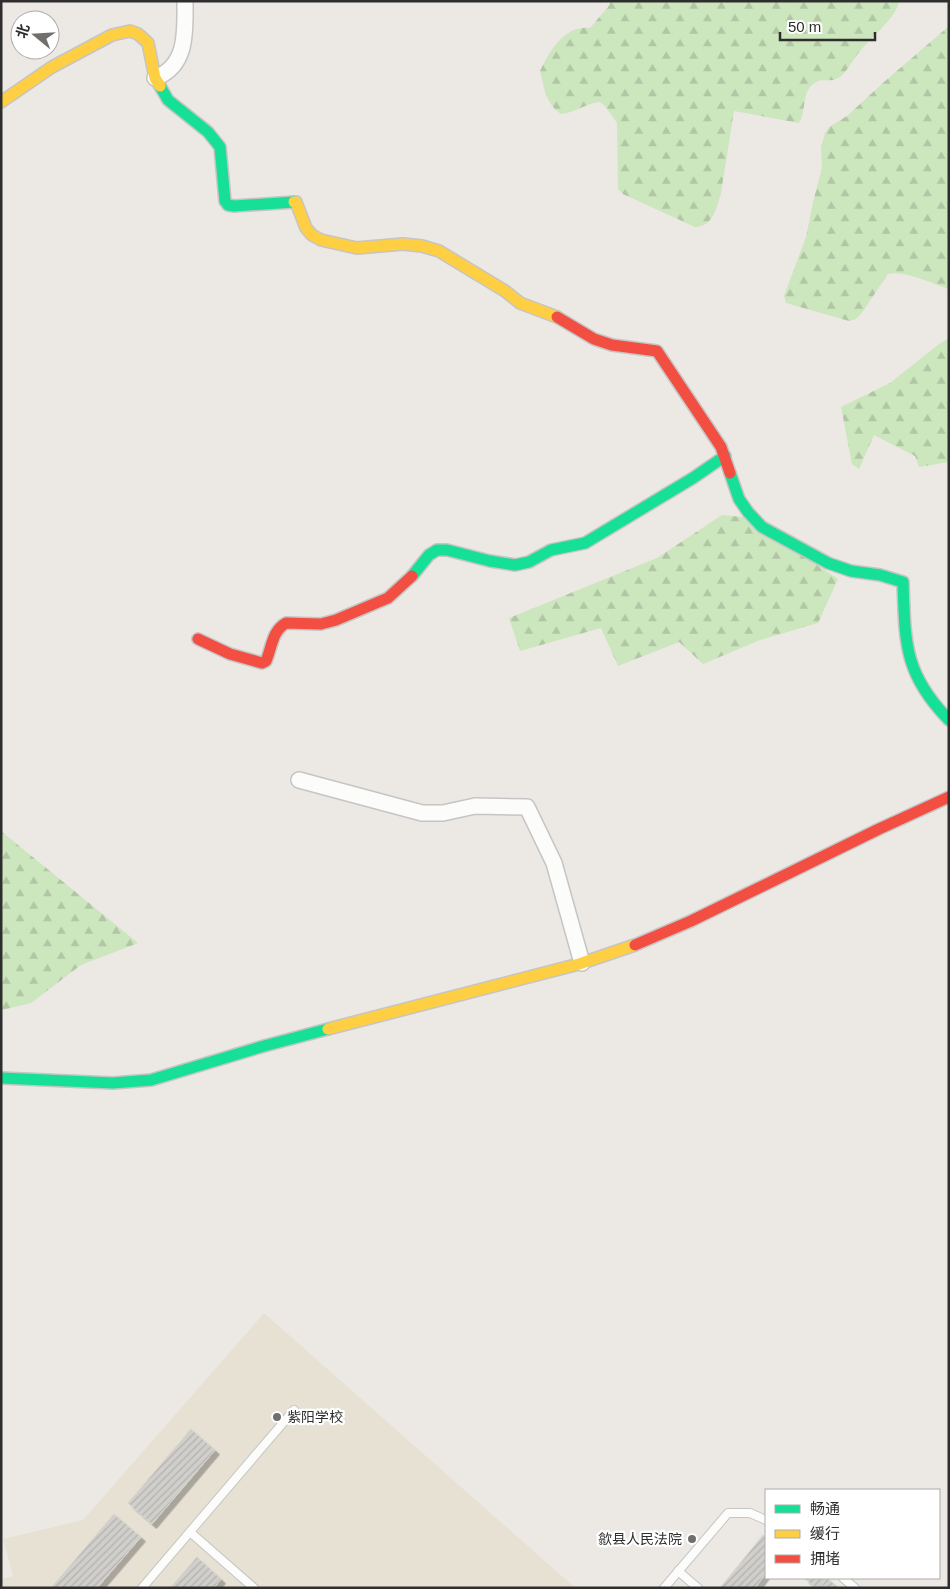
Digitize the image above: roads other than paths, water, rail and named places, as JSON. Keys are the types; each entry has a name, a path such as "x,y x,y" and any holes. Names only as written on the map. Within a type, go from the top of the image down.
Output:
{"street":[{"path":"155,78 177,63 180,57 184,44 185,1"},
{"path":"1,102 52,67 112,35 130,31 138,34 148,44 155,78 168,100 208,132 220,147 225,201 228,205 296,202 306,228 312,235 321,240 357,248 403,244 422,246 439,251 505,291 520,303 563,319 594,339 612,345 657,351 716,439 725,456 739,499 762,527 828,563 903,582 905,628 913,673 924,693 949,720"},
{"path":"198,639 230,654 262,663 266,661 273,637 281,625 286,623 321,624 336,620 388,598 407,582 429,555 438,550 448,550 505,564 525,564 551,550 585,543 594,539 725,456"},
{"path":"298,780 422,813 443,813 475,806 527,807 554,863 582,963"},
{"path":"1,1078 113,1083 151,1080 264,1046 582,963 638,944 691,921 878,829 949,797"}],"lane":[{"path":"142,1588 294,1410"},
{"path":"664,1588 728,1513 750,1513 765,1520"},
{"path":"190,1532 254,1588"},
{"path":"678,1571 698,1588"},
{"path":"844,1579 855,1588"}],"place":[{"name":"紫阳学校","path":"277,1417"},
{"name":"歙县人民法院","path":"692,1539"}]}
